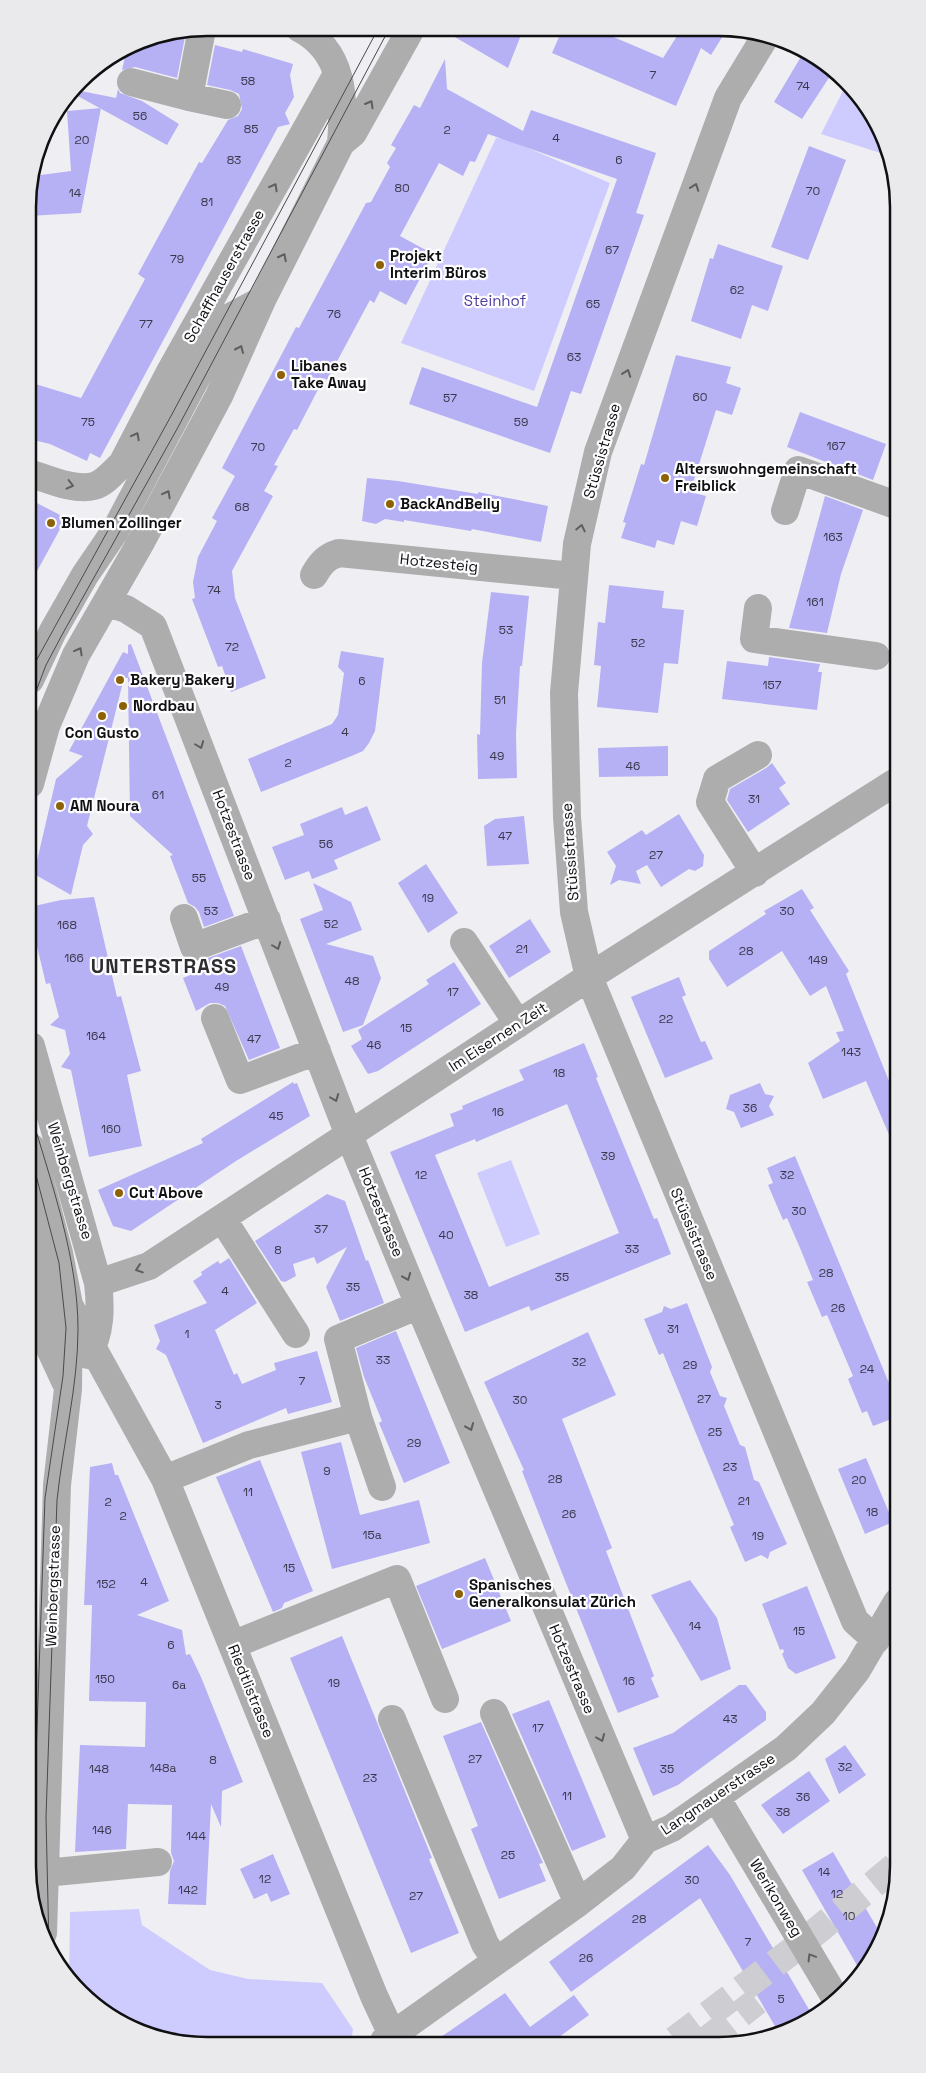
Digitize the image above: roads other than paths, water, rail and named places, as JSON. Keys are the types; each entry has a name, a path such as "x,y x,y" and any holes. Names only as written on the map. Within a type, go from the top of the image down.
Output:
{"street":[{"path":"189,97 200,37"},
{"path":"315,37 326,49 343,94 341,143"},
{"path":"37,763 58,695 76,655 219,396 262,300 341,143 353,133 407,37"},
{"name":"Stüssistrasse","path":"762,42 728,98 598,452 577,544 573,576 564,693 567,817 574,912 589,977 855,1621 876,1640"},
{"name":"Schaffhauserstrasse","path":"37,475 77,487 93,486 109,476 122,464 171,370 337,74"},
{"path":"131,82 228,105"},
{"name":"Schaffhauserstrasse","path":"37,666 53,631 80,583 115,531 228,318 262,300"},
{"path":"785,511 798,470 890,503"},
{"name":"Hotzesteig","path":"314,575 320,564 330,556 339,553 573,576"},
{"name":"Hotzestrasse","path":"106,603 126,610 153,626 349,1135 646,1840"},
{"path":"758,608 754,639 876,656"},
{"path":"755,873 710,802 717,780 758,755"},
{"name":"Im Eisernen Zeit","path":"98,1283 149,1266 589,977 890,786"},
{"path":"184,918 194,947 267,920"},
{"path":"464,942 518,1024"},
{"path":"215,1018 240,1080 317,1051"},
{"name":"Weinbergstrasse","path":"36,1065 98,1283 102,1309 93,1347 68,1389"},
{"name":"Weinbergstrasse","path":"36,1168 59,1253 69,1317 68,1389 57,1485 42,1659 40,1751 45,1873 44,1915"},
{"path":"222,1218 296,1334"},
{"path":"36,1256 46,1340 68,1389"},
{"path":"41,1295 69,1317 93,1347"},
{"path":"382,1487 358,1417 338,1339 419,1305"},
{"name":"Riedtlistrasse","path":"93,1347 165,1479 389,2037"},
{"path":"165,1479 249,1445 358,1417"},
{"path":"232,1645 397,1579 445,1699"},
{"name":"Langmauerstrasse","path":"393,2037 578,1903 623,1868 646,1840 672,1828 786,1748 813,1723 857,1670 889,1616"},
{"path":"494,1714 578,1903"},
{"path":"392,1719 485,1944 496,1961"},
{"name":"Werikonweg","path":"716,1797 833,1993"},
{"path":"45,1873 158,1862"}],"tunnel":[{"path":"679,2037 801,1944 889,1871"},
{"path":"711,2037 757,2001"}],"tram line":[{"path":"37,660 171,416 374,37"},
{"path":"37,689 46,665 63,633 177,429 385,37"},
{"path":"36,1132 55,1193 68,1248 77,1302 78,1329 76,1372 57,1500 46,1817 49,1930"},
{"path":"36,1177 59,1263 66,1328 63,1376 45,1498 36,1756"}],"place":[{"name":"Projekt Interim Büros","path":"380,265"},
{"name":"Libanes Take Away","path":"281,375"},
{"name":"Alterswohngemeinschaft Freiblick","path":"665,478"},
{"name":"BackAndBelly","path":"390,504"},
{"name":"Blumen Zollinger","path":"51,523"},
{"name":"Bakery Bakery","path":"120,680"},
{"name":"Nordbau","path":"123,706"},
{"name":"Con Gusto","path":"102,716"},
{"name":"AM Noura","path":"60,806"},
{"name":"Cut Above","path":"119,1193"},
{"name":"Spanisches Generalkonsulat Zürich","path":"459,1594"}],"district":[{"name":"UNTERSTRASS","path":"164,966"}],"park label":[{"name":"Steinhof","path":"495,301"}]}
